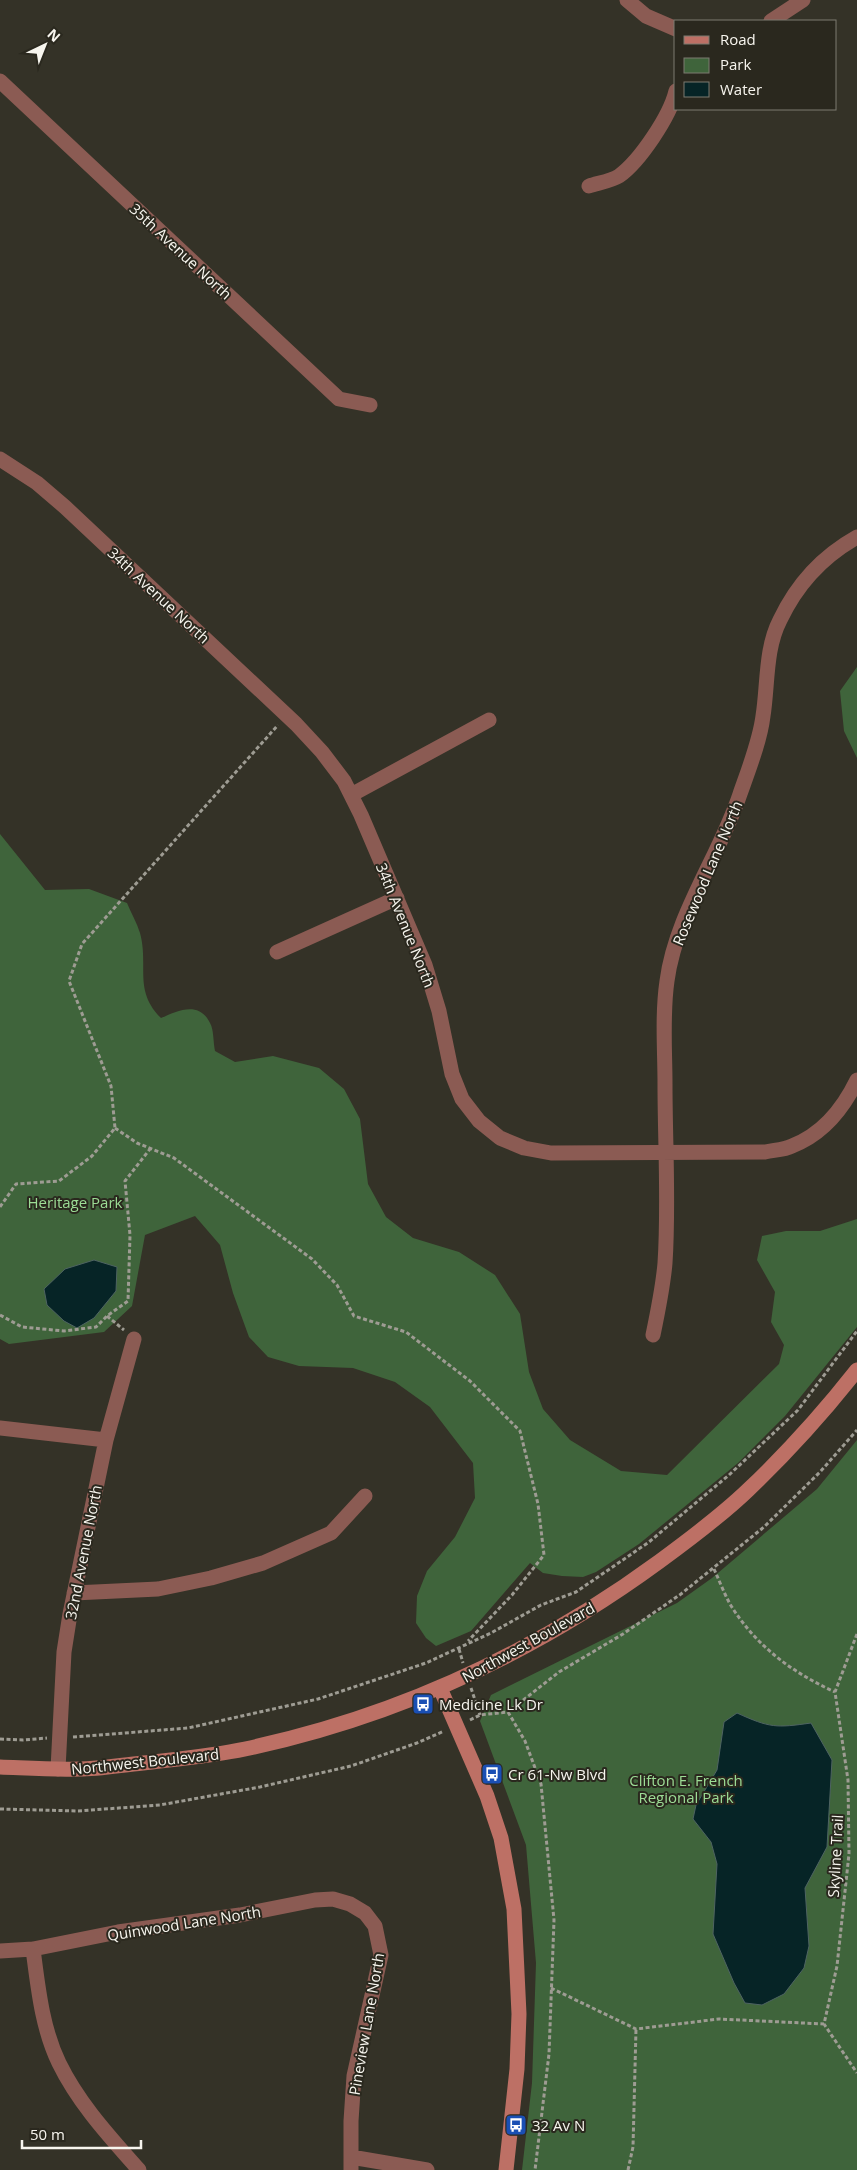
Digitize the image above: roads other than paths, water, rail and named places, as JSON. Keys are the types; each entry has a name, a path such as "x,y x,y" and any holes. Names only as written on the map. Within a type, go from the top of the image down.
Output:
{"main road":[{"name":"Northwest Boulevard","path":"0,1766 80,1769 162,1761 244,1749 323,1729 402,1704 477,1671 550,1633 620,1590 686,1543 747,1492 800,1437 857,1370"},
{"path":"440,1688 486,1796 501,1838 514,1909 519,2024 517,2069 506,2170"}],"street":[{"path":"627,0 646,16 674,28"},
{"path":"773,20 803,0"},
{"name":"35th Avenue North","path":"0,81 338,399 370,405"},
{"path":"589,186 619,176 661,126 674,96"},
{"name":"34th Avenue North","path":"0,459 37,483 65,507 286,715 322,752 351,795 425,965 439,1011 452,1074 462,1099 479,1121 500,1138 524,1148 551,1153 765,1152 792,1147 815,1134 835,1117 857,1080"},
{"name":"Rosewood Lane North","path":"653,1335 665,1266 667,1224 665,1013 667,980 676,942 691,904 717,851 740,796 763,718 770,652 779,621 794,594 813,569 837,548 857,537"},
{"path":"351,795 489,720"},
{"path":"277,952 397,898"},
{"name":"32nd Avenue North","path":"58,1769 58,1736 64,1652 74,1593 106,1440 134,1339"},
{"path":"0,1428 106,1440"},
{"path":"74,1593 158,1589 211,1578 263,1563 331,1533 365,1496"},
{"name":"Quinwood Lane North","path":"0,1951 33,1948 118,1932 240,1915 315,1900 333,1899 350,1904 365,1913"},
{"name":"Pineview Lane North","path":"351,2164 354,2076 381,1955 380,1940 375,1926 365,1913"},
{"path":"33,1948 40,2000 59,2063 94,2118 139,2170"},
{"path":"351,2164 427,2170"}],"water":[{"path":"94,1260 117,1267 116,1291 94,1318 77,1328 64,1321 47,1305 44,1289 65,1269"},
{"path":"737,1713 773,1726 811,1723 832,1760 827,1847 805,1888 809,1946 804,1968 784,1994 762,2005 745,2003 734,1983 713,1934 717,1864 711,1842 693,1819 696,1805 717,1770 724,1722"}],"place":[{"name":"Medicine Lk Dr","path":"423,1704"},
{"name":"Cr 61-Nw Blvd","path":"492,1774"},
{"name":"32 Av N","path":"516,2125"}],"park label":[{"name":"Heritage Park","path":"75,1202"},
{"name":"Clifton E. French Regional Park","path":"686,1788"}]}
